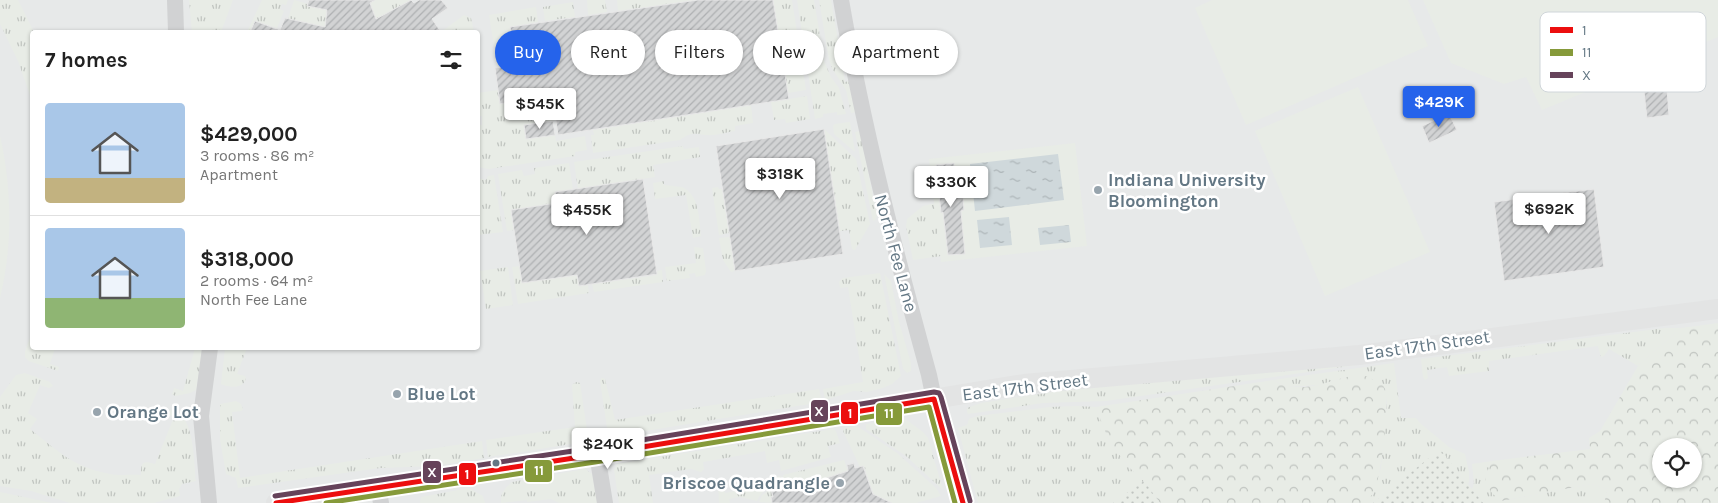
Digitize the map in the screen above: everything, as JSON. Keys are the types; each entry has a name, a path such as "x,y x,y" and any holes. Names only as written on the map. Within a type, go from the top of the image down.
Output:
{"main road":[{"name":"East 17th Street","path":"276,503 380,495 597,454 1024,384 1359,354 1718,309"}],"street":[{"path":"174,0 176,30"},
{"name":"North Fee Lane","path":"841,0 869,143 897,258 963,503"},
{"path":"209,503 201,416 210,350"},
{"path":"597,454 605,503"}],"shaded area":[{"name":"Indiana University Bloomington","path":"0,0 1718,0 1718,503 0,503"}],"green space":[{"path":"0,0 18,0 33,30 30,30 30,95 18,61 0,24"},
{"path":"189,0 233,0 222,30 192,30"},
{"path":"262,0 288,0 286,5 282,4 280,9 284,11 277,28 255,21 251,30 248,30"},
{"path":"294,0 308,4 307,6 327,10 325,27 288,19"},
{"path":"375,0 411,0 376,19 370,3"},
{"path":"587,0 605,0 607,12 588,15"},
{"path":"617,0 698,0 618,11"},
{"path":"773,0 792,0 797,30 778,30"},
{"path":"797,0 814,0 819,30 802,30"},
{"path":"819,0 831,0 836,30 834,30 834,72 829,60"},
{"path":"1212,0 1408,0 1428,46 1246,125 1195,8"},
{"path":"1423,0 1718,0 1718,37 1706,42 1706,12 1540,12 1540,92 1585,92 1542,110 1526,77 1504,84 1451,63"},
{"path":"573,2 575,17 545,21 543,7"},
{"path":"536,7 538,22 510,27 510,30 495,30 494,47 489,15"},
{"path":"464,15 471,18 474,30 444,30"},
{"path":"824,61 831,77 839,88 846,114 837,115 837,112 823,114 823,117 815,119 808,75 824,75"},
{"path":"785,75 804,75 806,90 788,93"},
{"path":"836,75 844,75 845,82 849,81 856,112 851,113 846,90"},
{"path":"1358,87 1430,252 1325,296 1255,131"},
{"path":"498,90 501,104 508,102 510,113 525,111 525,114 554,107 556,120 524,125 527,139 555,135 556,141 585,136 587,150 575,152 575,156 489,169 480,167 480,125 482,125 482,116 480,116 480,93"},
{"path":"807,96 810,119 786,123 785,119 774,120 771,102"},
{"path":"751,105 753,123 735,126 735,131 714,135 693,134 687,135 680,140 593,153 591,135 594,135 593,130"},
{"path":"850,122 855,152 834,134 833,126 835,124"},
{"path":"824,129 856,159 870,224 855,250 852,249 849,230 840,231"},
{"path":"860,131 877,216 873,221 855,132"},
{"path":"0,136 9,196 9,237 0,298"},
{"path":"1075,143 1087,246 941,262 929,159"},
{"path":"683,146 684,149 699,147 700,157 653,165 655,177 578,189 574,162"},
{"path":"569,163 573,190 555,192 557,203 512,210 514,230 507,231 498,174 522,170 524,176 535,174 534,168"},
{"path":"494,175 503,232 480,235 480,178 486,180 488,176"},
{"path":"664,181 664,185 684,188 693,197 698,210 701,236 693,238 686,195 655,199 653,183"},
{"path":"718,187 722,189 729,233 719,235 712,188"},
{"path":"936,203 941,256 913,260 906,226 907,219 923,206"},
{"path":"730,237 735,271 731,272 723,260 719,238"},
{"path":"694,247 703,248 705,275 696,277 695,273 689,274 690,278 667,281 665,267 696,263"},
{"path":"520,266 577,275 579,286 588,285 589,293 518,304 512,267"},
{"path":"508,267 513,305 486,309 480,271"},
{"path":"662,270 663,282 594,292 592,284 657,275 657,271"},
{"path":"880,273 901,376 892,384 883,388 867,392 854,391 825,400 823,389 863,382 848,287 840,288 839,282 843,278"},
{"path":"884,274 891,281 899,322 911,363 911,371 907,373 903,369"},
{"path":"1718,323 1718,503 1604,503 1608,489 1591,484 1501,501 1492,493 1485,483 1492,461 1590,449 1589,438 1600,431 1638,366 1681,328"},
{"path":"1665,328 1681,328 1638,366 1609,349 1601,357 1598,346 1489,361 1489,371 1449,376 1447,367 1427,370 1428,378 1425,380 1423,377 1421,359"},
{"path":"30,337 30,350 54,350 50,364 59,367 58,371 29,361 25,357"},
{"path":"194,350 204,350 196,390 175,396 172,394 174,388 183,391"},
{"path":"225,350 246,350 237,374 245,376 245,382 240,386 232,387 221,384"},
{"path":"1405,358 1106,401 1043,403 968,414 967,412 967,408 981,403 1053,392 1150,381"},
{"path":"1394,363 1401,418 1416,418 1449,447 1465,454 1469,482 1468,484 1440,450 1373,503 1361,503 1373,494 1381,467 1387,402 1385,389 1380,383 1346,377 1319,385 1287,387 1273,380"},
{"path":"25,373 50,382 53,386 49,388 40,385 28,413 37,419 30,429 67,457 97,471 114,475 141,475 143,463 155,464 174,417 165,411 175,411 182,416 191,437 196,481 182,484 179,489 180,496 154,503 70,503 31,491 0,486 0,397 16,375"},
{"path":"1366,376 1380,383 1385,389 1386,425 1382,459 1376,486 1371,496 1361,503 1160,503 1144,481 1129,467 1109,441 1096,407 1273,380 1287,387 1305,387 1346,377"},
{"path":"603,378 605,379 615,420 819,389 822,402 615,436 607,428 600,381"},
{"path":"576,382 580,383 587,430 584,442 488,457 486,440 575,427 572,385"},
{"path":"236,401 241,404 243,409 232,412 240,478 482,441 484,458 435,466 380,468 238,488 236,478 226,474 220,439 220,404"},
{"path":"1050,407 1096,407 1109,441 1129,467 1144,481 1113,503 978,503 958,428 967,425 969,419 977,416"},
{"path":"904,418 928,438 943,490 906,456 866,429 866,424"},
{"path":"857,426 897,453 936,488 941,496 916,503 892,503 873,494 864,466 860,467 843,431 844,428"},
{"path":"833,429 836,431 840,443 828,446 831,457 781,471 779,460 767,463 765,451 703,462 704,469 701,472 691,469 649,475 653,503 619,503 614,470 617,464"},
{"path":"1440,449 1483,503 1373,503"},
{"path":"844,460 848,471 805,485 800,478 771,489 772,503 759,502 762,495 783,480 783,475"},
{"path":"1492,461 1486,475 1502,501 1591,484 1608,489 1604,503 1483,503 1472,489 1474,483 1472,464"},
{"path":"585,469 592,474 598,503 559,503 551,499 501,503 501,496 512,482"},
{"path":"782,476 763,492 757,501 740,497 729,499 730,503 719,503 718,483 723,484 725,493 768,485 767,478"},
{"path":"1144,481 1160,503 1113,503"},
{"path":"469,488 483,496 485,503 420,503 421,497"},
{"path":"0,492 52,503 0,503"}],"water":[{"path":"1058,154 1064,200 975,211 970,164"},
{"path":"1009,217 1012,245 980,248 977,220"},
{"path":"1069,225 1071,242 1040,245 1038,228"}],"building":[{"path":"309,0 375,0 370,3 376,19 411,0 414,3 419,0 441,0 448,8 432,19 440,30 280,30 285,18 325,27 327,10 307,6"},
{"path":"698,0 773,0 778,30 753,30 753,75 785,75 789,99 558,135 554,107 525,114 525,111 510,114 508,102 500,104 496,75 561,75 561,30 510,30 510,27"},
{"path":"255,21 280,30 251,30"},
{"path":"1644,92 1667,92 1669,115 1647,118"},
{"path":"1449,114 1457,130 1429,143 1422,126"},
{"path":"553,121 555,135 526,139 524,125"},
{"path":"824,129 843,254 735,271 716,146"},
{"path":"954,163 956,185 962,184 964,210 961,211 965,254 948,255 936,165"},
{"path":"643,179 657,274 579,286 577,275 522,283 511,210 557,203 555,192"},
{"path":"1594,189 1604,267 1504,281 1494,202"},
{"name":"Briscoe Quadrangle","path":"854,463 855,468 863,466 873,494 892,503 772,503 771,489 800,478 801,481 804,480 805,485 848,471 847,465"}],"transit line":[{"name":"X","path":"275,496 593,448 934,392 939,393 941,397 970,501"},
{"name":"1","path":"276,503 594,455 934,399 963,503"},
{"name":"11","path":"326,503 595,462 929,407 955,503"}],"place":[{"name":"Indiana University Bloomington","path":"1098,190"},
{"name":"Blue Lot","path":"397,394"},
{"name":"Orange Lot","path":"97,412"},
{"name":"Briscoe Quadrangle","path":"840,483"}]}
